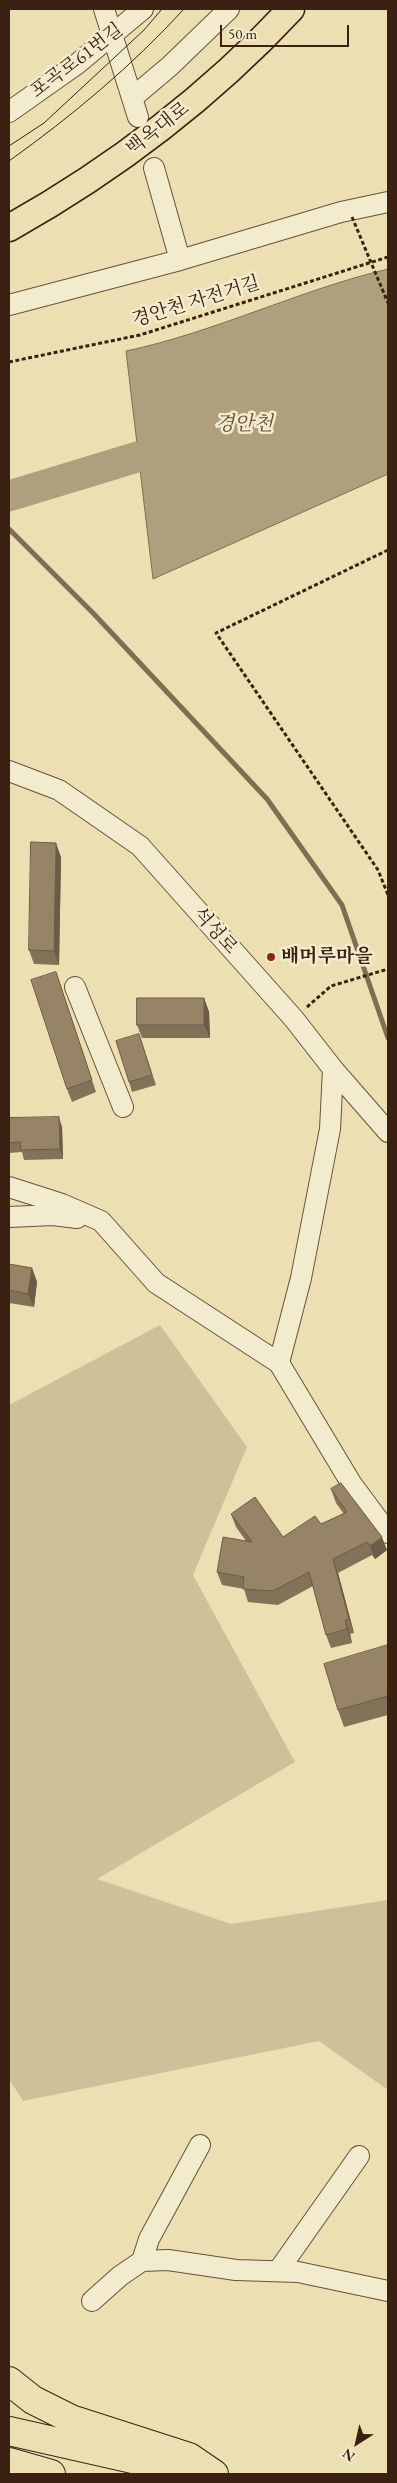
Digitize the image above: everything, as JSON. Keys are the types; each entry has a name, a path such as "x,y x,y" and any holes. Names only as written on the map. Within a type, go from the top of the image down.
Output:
{"highway":[{"path":"9,2381 33,2400 71,2419 189,2457 214,2474"},
{"path":"9,2430 199,2474"},
{"path":"9,2462 51,2474"}],"main road":[{"name":"백옥대로","path":"9,228 106,169 165,125 224,77 291,9"}],"street":[{"path":"104,9 138,117"},
{"name":"포곡로61번길","path":"9,112 112,36 143,9"},
{"path":"132,98 170,66 229,9"},
{"path":"154,168 180,260"},
{"path":"9,305 180,260 341,212 388,202"},
{"name":"석성로","path":"9,772 59,790 140,846 294,1018 333,1069 388,1132"},
{"path":"75,987 123,1107"},
{"path":"279,1363 301,1278 330,1129 333,1069"},
{"path":"9,1187 62,1204 101,1221 156,1283 279,1363 351,1483 388,1533"},
{"path":"9,1217 53,1215 101,1221"},
{"path":"142,2261 149,2239 200,2145"},
{"path":"278,2271 359,2156"},
{"path":"92,2301 120,2276 142,2261 168,2260 236,2270 298,2272 388,2291"}],"path":[{"path":"352,217 388,303"},
{"name":"경안천 자전거길","path":"9,362 140,335 388,257"},
{"path":"388,550 216,633 378,870 388,896"},
{"path":"294,1018 331,986 388,969"}],"shaded area":[{"path":"160,1325 247,1447 193,1575 295,1762 97,1879 231,1924 388,1900 388,2090 319,2041 23,2101 9,2079 9,1405"}],"water":[{"name":"경안천","path":"388,269 388,474 153,579 126,351 192,333 322,288"}],"building":[{"path":"31,842 56,843 54,951 29,950"},
{"path":"56,972 92,1080 67,1089 31,980"},
{"path":"137,998 204,998 204,1025 137,1025"},
{"path":"139,1034 152,1075 129,1082 116,1041"},
{"path":"59,1117 60,1149 21,1150 20,1142 9,1143 9,1118"},
{"path":"9,1264 32,1268 28,1294 9,1290"},
{"path":"341,1483 382,1537 370,1546 367,1542 333,1559 349,1619 345,1620 347,1629 326,1635 309,1572 273,1591 243,1589 244,1577 217,1572 223,1537 252,1542 231,1514 255,1497 283,1537 315,1516 321,1524 347,1512 331,1489"},
{"path":"388,1645 388,1696 338,1710 324,1664"}],"waterway":[{"name":"경안천","path":"9,496 180,444"},
{"path":"9,529 94,614 267,799 342,905 388,1038"}],"tram line":[{"path":"9,146 44,123 144,30 162,9"},
{"path":"9,161 101,90 184,9"}],"place":[{"name":"배머루마을","path":"271,957"}]}
